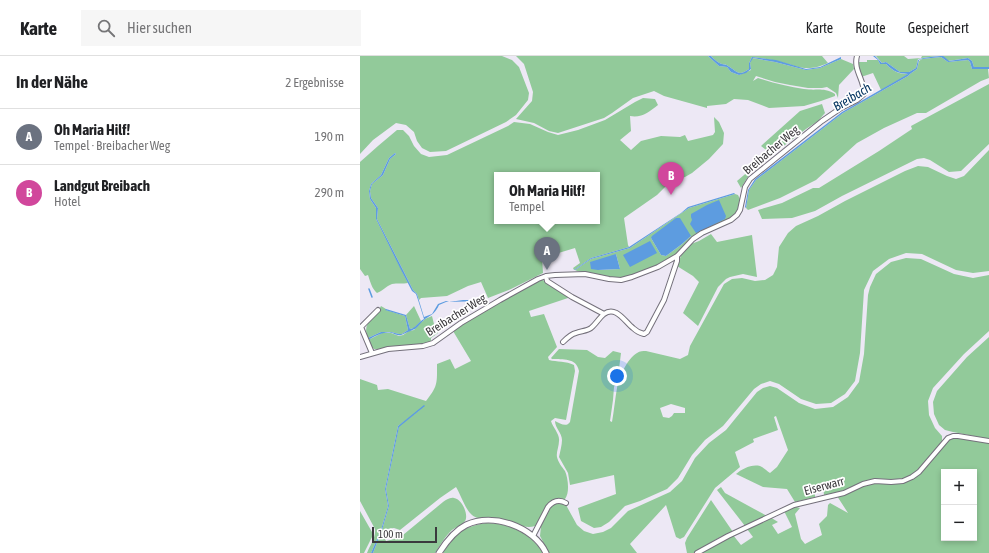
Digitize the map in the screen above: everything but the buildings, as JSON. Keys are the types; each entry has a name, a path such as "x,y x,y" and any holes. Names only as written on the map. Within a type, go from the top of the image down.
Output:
{"street":[{"name":"Breibacher Weg","path":"360,356 396,348 423,346 433,343 474,315 546,276 586,274 615,280 626,280 658,267 677,256 693,239 702,233 731,220 737,215 740,210 745,186 750,179 822,121 841,108 857,100 864,94 864,87 856,64 857,56"},
{"name":"Breibacher Weg","path":"546,276 547,281 572,297 604,314 611,312 617,313 633,329 644,334 647,332 667,292 677,261 677,256"},
{"path":"372,353 360,328 378,310"},
{"path":"563,342 575,333 591,328 604,314"},
{"name":"Eiserwarr","path":"697,553 794,504 844,493 863,484 875,481 891,482 912,477 919,472 948,438 953,436 989,440"},
{"path":"533,536 548,507 552,503 555,501 560,501 566,503"},
{"path":"439,553 450,537 468,524 479,521 505,522 517,526 533,536 541,544 546,553"}],"green space":[{"path":"360,56 502,56 512,60 519,67 529,93 528,100 516,115 506,122 446,151 430,152 422,148 417,141 414,132 406,125 396,123 373,140 360,154"},
{"path":"516,56 708,56 719,66 727,67 731,72 739,75 751,70 750,63 752,58 806,70 820,68 841,59 853,64 854,69 839,85 838,98 836,93 827,87 808,88 775,82 756,76 753,81 758,78 793,87 809,90 823,90 835,94 835,96 804,106 769,108 748,100 734,99 726,104 707,106 707,108 664,96 654,91 633,98 604,118 558,133 549,131 534,123 516,119 532,101 533,92 524,64"},
{"path":"711,56 822,56 828,63 814,68 802,68 752,57 749,63 749,69 740,73 727,65 719,63"},
{"path":"876,56 904,56 908,59 921,58 922,56 937,56 918,59 916,68 909,72 900,72 886,62 882,63"},
{"path":"942,56 989,56 989,67 974,67 972,61 968,58 948,61"},
{"path":"941,57 948,62 968,60 972,69 988,69 989,78 981,81 926,113 917,113 884,128 857,143 816,180 780,198 748,210 746,208 749,190 756,180 843,113 908,76 917,69 919,61 922,59"},
{"path":"867,60 878,60 880,64 886,64 896,72 908,74 881,90 873,73 861,77 857,62 867,62"},
{"path":"989,84 989,144 961,171 949,172 930,160 924,158 917,159 815,211 792,218 762,219 758,210 782,203 813,188 819,188 912,129 911,126"},
{"path":"643,98 655,99 658,105 648,112 638,116 630,116 631,131 620,140 631,150 641,141 661,136 680,137 685,135 688,141 713,135 715,132 714,117 719,122 724,133 723,144 709,159 692,173 668,184 657,195 624,218 629,247 591,258 574,270 573,268 580,263 575,248 542,258 543,273 511,289 488,298 481,282 468,286 447,296 421,298 419,300 377,219 378,208 371,198 370,191 372,184 383,175 390,159 396,154 395,153 389,158 381,175 371,184 369,191 370,199 376,208 376,219 408,283 392,284 377,293 372,287 368,275 365,276 360,269 360,162 397,130 403,130 421,154 429,157 447,155 514,122 530,124 558,135 578,130 605,120"},
{"path":"822,104 825,113 818,121 752,170 741,188 737,181 770,153 761,146 800,111"},
{"path":"989,150 989,271 973,273 956,270 922,254 906,253 889,259 873,271 864,290 860,353 855,381 845,394 831,403 816,404 801,399 779,384 770,381 761,384 754,389 723,426 705,440 692,455 678,478 667,489 625,506 609,522 601,527 594,528 581,521 578,508 616,494 614,475 570,485 568,473 559,457 562,440 555,421 565,425 570,422 579,371 575,363 572,361 551,358 559,349 587,350 598,357 605,358 613,351 621,353 618,377 614,387 610,421 612,422 617,388 624,369 630,359 639,352 645,351 680,359 688,355 690,346 724,284 732,279 742,278 755,281 765,280 773,275 777,267 779,247 788,233 796,226 905,171 918,166 928,167 956,179 964,176","holes":["671,404 685,408 685,413 674,413 669,418 663,417 660,408"]},
{"path":"735,194 738,195 740,199 739,207 732,217 700,233 676,254 649,269 620,278 579,272 575,270 591,259 630,248 689,208","holes":["691,236 666,256 661,255 651,238","616,254 620,269 598,270"]},
{"path":"711,234 717,242 752,235 757,277 743,274 726,279 718,287 698,326 683,313 699,282 693,276 677,266 682,253 691,244"},
{"path":"906,258 921,259 954,274 973,278 989,275 989,331 964,354 933,388 928,401 929,415 935,428 942,436 942,442 915,472 902,478 870,480 842,491 824,495 823,484 815,490 815,497 795,502 787,489 763,487 736,474 750,466 761,467 770,473 777,467 788,450 776,416 774,417 778,430 753,439 754,442 735,452 740,467 715,488 684,537 680,539 676,537 666,505 630,544 637,553 549,553 540,536 541,526 551,507 555,503 566,505 577,525 584,531 593,534 603,532 611,528 628,511 670,492 682,481 695,458 709,443 726,430 757,392 763,388 770,386 777,388 799,403 815,409 833,407 848,397 859,382 864,354 868,295 870,287 876,274 891,262"},
{"path":"539,280 546,281 571,297 529,311 531,317 544,314 557,347 548,357 549,360 574,365 575,371 566,420 555,418 551,421 559,438 557,455 567,477 567,496 565,499 556,499 550,502 535,526 526,527 502,519 475,517 467,509 456,487 400,530 394,528 387,529 384,536 386,541 403,535 444,501 451,498 457,499 464,508 466,515 465,521 449,532 435,553 373,553 382,530 389,506 386,489 399,426 425,406 398,426 385,489 388,506 381,530 371,553 367,553 374,538 375,529 360,501 360,379 377,385 378,390 388,389 426,401 435,388 437,364 450,359 455,369 471,361 453,331 462,324"},
{"path":"381,306 386,310 405,316 408,330 402,334 381,332 368,338 366,333 367,324"},
{"path":"414,306 421,321 414,328 410,329 406,315"},
{"path":"432,316 438,333 431,338 431,342 374,349 368,340 382,333 391,333 399,336 403,335 414,330 421,322"},
{"path":"989,337 989,438 945,430 939,425 934,414 933,402 937,391 967,357"},
{"path":"955,437 989,442 989,553 701,553 733,535 741,545 753,537 747,529 770,517 778,522 772,525 778,534 792,527 784,511 793,506 800,508 795,514 801,539 805,544 822,535 819,524 827,516 828,505 830,503 848,513 837,496 864,485 912,479 946,442"},
{"path":"721,487 725,493 767,516 745,526 717,490"},
{"path":"711,500 733,532 720,537 694,553 687,553 685,543 687,538"},
{"path":"360,511 372,532 372,537 364,553 360,553"},
{"path":"486,523 494,523 518,530 532,540 543,553 443,553 460,532"}],"water":[{"path":"708,56 711,56 719,63 727,65 740,73 749,69 749,63 752,57 776,60 806,69 820,67 841,57 841,59 820,68 806,70 753,58 750,63 751,69 746,73 739,75 731,72 727,67 719,66"},
{"path":"873,56 875,56 882,63 886,62 900,72 909,72 916,68 918,60 920,59 941,56 944,56 949,61 968,58 972,61 974,67 989,67 989,69 972,69 968,60 948,62 941,57 919,60 917,69 908,76 843,113 756,180 749,190 746,208 748,190 755,179 842,112 908,74 896,72 886,64 880,64"},
{"path":"395,153 396,154 390,159 383,175 372,184 370,191 371,198 378,208 377,219 413,290 417,294 424,317 432,314 438,304 446,301 449,302 439,305 434,313 425,319 415,329 400,335 383,333 368,340 368,338 381,332 391,332 402,334 408,330 405,316 385,310 386,309 406,315 410,329 424,319 416,294 412,291 376,219 376,208 370,199 369,191 371,184 381,175 389,158"},
{"path":"734,193 735,194 689,208 630,248 591,259 574,270 591,258 629,247 688,207"},
{"path":"719,200 726,216 725,219 696,233 690,224 692,220 691,214"},
{"path":"676,218 680,218 691,236 666,256 661,255 651,238"},
{"path":"650,241 657,253 630,267 623,255"},
{"path":"616,254 620,269 591,269 590,262"},
{"path":"463,300 484,301 450,302"},
{"path":"424,405 425,406 399,427 386,489 389,506 382,530 373,553 371,553 381,530 388,506 385,489 398,426"}],"waterway":[{"path":"369,289 372,297"}],"place":[{"name":"Landgut Breibach","path":"671,195"},
{"name":"Oh Maria Hilf!","path":"547,270"}],"water label":[{"name":"Breibach","path":"852,97"}]}
